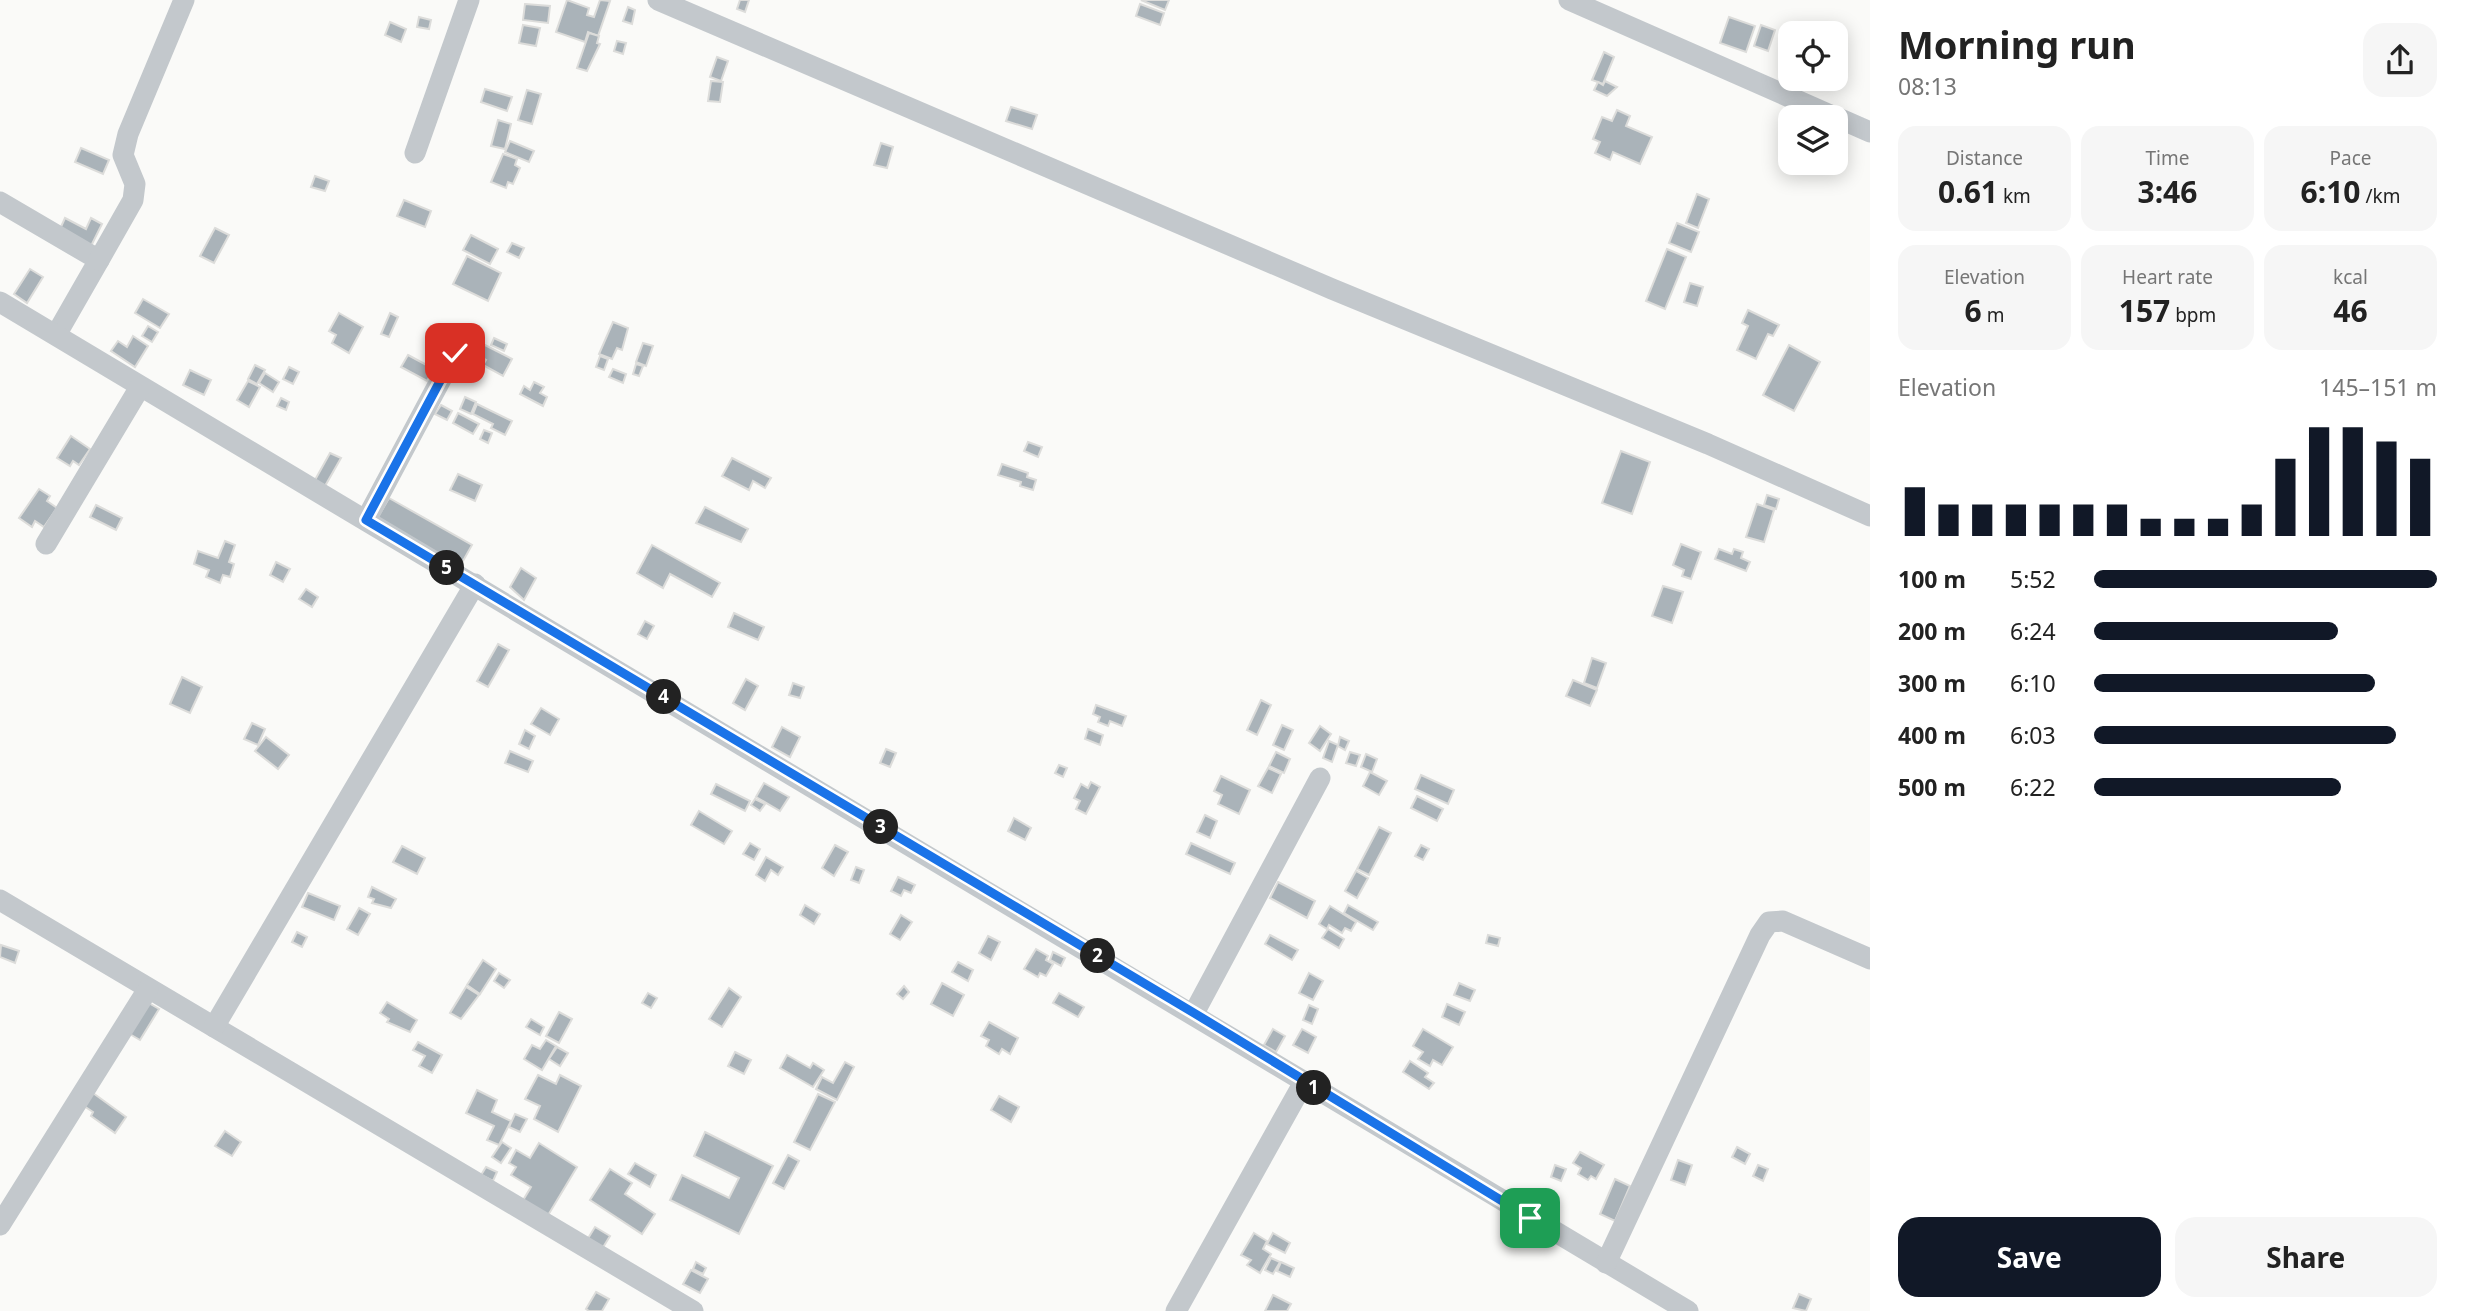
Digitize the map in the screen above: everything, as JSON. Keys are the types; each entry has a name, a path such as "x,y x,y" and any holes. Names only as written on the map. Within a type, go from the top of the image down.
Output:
{"street":[{"path":"56,335 133,200 135,184 123,155 128,134 184,0"},
{"path":"415,153 469,0"},
{"path":"658,0 1307,278 1708,444 1870,516"},
{"path":"1569,0 1809,105"},
{"path":"1848,122 1870,132"},
{"path":"0,202 99,260"},
{"path":"0,302 1194,1013 1304,1082 1688,1311"},
{"path":"366,520 455,353"},
{"path":"46,544 140,387"},
{"path":"214,1027 475,584"},
{"path":"1194,1013 1320,778"},
{"path":"0,900 693,1311"},
{"path":"1606,1264 1759,935 1769,922 1783,921 1870,959"},
{"path":"0,1225 148,989"},
{"path":"1176,1311 1304,1082"}],"building":[{"path":"567,0 589,8 587,15 594,17 600,0 610,1 598,36 588,32 585,42 556,32"},
{"path":"740,0 749,0 745,12 737,9"},
{"path":"1141,0 1169,0 1165,10"},
{"path":"525,4 550,6 548,23 523,20"},
{"path":"1140,4 1164,13 1160,25 1136,16"},
{"path":"628,7 635,10 632,24 623,21"},
{"path":"419,17 431,20 429,29 417,27"},
{"path":"1729,17 1755,26 1746,52 1720,43"},
{"path":"390,22 406,29 401,42 385,35"},
{"path":"523,25 540,28 536,46 519,43"},
{"path":"1761,25 1775,30 1768,51 1754,46"},
{"path":"589,33 599,36 597,43 600,44 587,71 577,68"},
{"path":"617,41 626,43 623,54 614,51"},
{"path":"1604,52 1614,57 1603,84 1592,80"},
{"path":"717,57 728,61 721,81 710,77"},
{"path":"711,81 723,82 720,102 708,101"},
{"path":"1605,81 1617,87 1607,96 1594,90 1598,82 1603,85"},
{"path":"485,89 512,97 507,111 481,102"},
{"path":"527,90 541,94 532,124 518,120"},
{"path":"1011,107 1037,115 1032,129 1006,121"},
{"path":"1617,110 1630,116 1626,126 1652,137 1640,164 1613,152 1610,160 1595,153 1600,142 1593,139 1602,117 1612,121"},
{"path":"498,120 511,124 505,149 491,146"},
{"path":"510,141 534,151 529,162 505,152"},
{"path":"881,143 893,147 887,168 874,165"},
{"path":"81,148 109,160 103,174 75,162"},
{"path":"503,154 517,159 515,165 520,168 513,184 508,182 506,188 491,182"},
{"path":"315,176 329,181 325,191 311,187"},
{"path":"1697,194 1709,199 1698,228 1686,223"},
{"path":"404,200 431,211 425,227 397,216"},
{"path":"65,218 86,229 91,218 102,224 91,246 60,229"},
{"path":"1677,223 1699,232 1691,252 1669,243"},
{"path":"215,228 229,235 214,263 200,256"},
{"path":"471,235 498,249 490,264 463,250"},
{"path":"512,243 524,248 519,258 507,252"},
{"path":"1667,249 1686,257 1665,309 1646,301"},
{"path":"467,256 501,273 488,301 453,284"},
{"path":"30,269 43,277 27,303 14,294"},
{"path":"1690,283 1703,287 1697,306 1684,302"},
{"path":"143,299 169,314 160,328 135,313"},
{"path":"1748,310 1779,325 1773,336 1768,334 1756,359 1737,350 1748,326 1742,323"},
{"path":"339,313 363,327 349,353 332,343 336,335 329,331"},
{"path":"390,313 398,317 389,337 381,334"},
{"path":"613,322 628,328 622,350 617,348 612,359 599,354"},
{"path":"148,326 158,332 152,342 142,336"},
{"path":"468,333 478,338 470,354 460,349"},
{"path":"133,336 148,346 135,367 111,351 118,341 127,347"},
{"path":"494,338 507,344 504,351 491,345"},
{"path":"479,342 512,359 503,376 483,365 486,360 473,353"},
{"path":"643,343 653,346 646,366 636,362"},
{"path":"1789,345 1820,362 1794,411 1763,395"},
{"path":"408,355 434,369 427,381 401,367"},
{"path":"600,356 608,359 604,370 596,367"},
{"path":"636,364 643,366 639,376 633,374"},
{"path":"255,365 265,370 257,384 248,379"},
{"path":"289,367 299,372 293,384 283,379"},
{"path":"613,369 626,374 623,383 609,377"},
{"path":"190,370 211,380 204,395 183,385"},
{"path":"265,373 279,382 273,392 259,383"},
{"path":"248,381 260,387 249,407 237,400"},
{"path":"534,382 544,387 540,393 547,397 543,406 520,394 524,386 530,390"},
{"path":"465,397 476,402 471,414 460,409"},
{"path":"281,398 289,402 286,410 277,406"},
{"path":"477,404 512,421 505,435 491,428 493,424 473,414"},
{"path":"441,405 452,411 447,420 435,414"},
{"path":"458,413 479,424 473,434 453,423"},
{"path":"484,430 492,433 488,443 480,439"},
{"path":"71,436 90,449 79,465 73,461 70,466 57,458"},
{"path":"1028,442 1042,447 1038,457 1024,451"},
{"path":"1621,451 1650,462 1632,514 1602,503"},
{"path":"330,453 341,458 325,486 315,480"},
{"path":"732,458 771,478 765,488 753,481 749,490 722,476"},
{"path":"1002,464 1028,473 1027,477 1036,480 1033,490 1020,486 1021,482 998,475"},
{"path":"458,474 482,485 475,501 450,490"},
{"path":"39,489 50,496 47,501 57,508 44,527 35,521 32,527 19,518"},
{"path":"1767,495 1779,499 1776,509 1764,505"},
{"path":"389,498 472,545 458,570 375,522"},
{"path":"1757,504 1774,510 1764,542 1746,537"},
{"path":"96,505 122,518 116,530 90,517"},
{"path":"705,507 748,529 741,542 696,523"},
{"path":"225,541 235,545 229,562 234,564 230,577 223,575 220,583 206,577 209,570 194,564 198,551 218,558"},
{"path":"1681,544 1701,552 1691,579 1682,576 1684,570 1673,565"},
{"path":"652,545 720,583 712,597 670,574 663,588 637,573"},
{"path":"1719,549 1732,554 1734,549 1743,552 1741,558 1750,562 1746,571 1715,559"},
{"path":"276,562 290,569 283,582 270,575"},
{"path":"521,568 536,578 524,600 510,587"},
{"path":"1663,586 1683,592 1672,623 1652,616"},
{"path":"306,589 318,597 312,607 299,599"},
{"path":"734,613 764,627 758,640 728,627"},
{"path":"645,621 654,626 647,639 638,634"},
{"path":"498,644 509,650 488,687 477,681"},
{"path":"1592,658 1606,663 1597,688 1584,683"},
{"path":"182,677 202,687 190,713 170,704"},
{"path":"746,679 758,686 745,710 733,703"},
{"path":"1573,680 1597,690 1590,706 1566,696"},
{"path":"793,683 804,687 800,698 789,695"},
{"path":"1261,700 1271,705 1257,735 1247,730"},
{"path":"1096,705 1126,716 1122,726 1110,721 1108,726 1098,722 1100,717 1093,714"},
{"path":"541,708 559,719 550,735 531,724"},
{"path":"252,723 265,729 258,745 244,739"},
{"path":"1282,725 1293,730 1284,750 1273,745"},
{"path":"1320,726 1331,734 1320,751 1309,743"},
{"path":"782,727 800,737 790,757 772,747"},
{"path":"1088,729 1103,735 1100,745 1085,739"},
{"path":"525,730 535,736 529,749 519,744"},
{"path":"266,737 289,755 278,769 255,751"},
{"path":"1340,737 1349,741 1345,750 1338,746"},
{"path":"1329,741 1338,745 1332,762 1323,758"},
{"path":"886,749 896,753 890,767 880,763"},
{"path":"510,751 533,761 528,772 505,763"},
{"path":"1276,752 1290,759 1284,773 1269,766"},
{"path":"1350,752 1360,755 1356,766 1346,763"},
{"path":"1366,754 1377,759 1372,772 1361,767"},
{"path":"1059,765 1067,768 1063,777 1055,773"},
{"path":"1268,768 1281,774 1272,793 1258,786"},
{"path":"1370,772 1387,781 1379,795 1363,786"},
{"path":"1421,775 1454,790 1448,804 1415,789"},
{"path":"1221,776 1250,790 1239,814 1218,804 1222,795 1214,791"},
{"path":"1091,782 1100,787 1086,814 1076,809 1080,801 1074,798 1081,784 1088,788"},
{"path":"764,783 789,797 780,811 756,797"},
{"path":"716,784 750,801 745,811 711,794"},
{"path":"1417,796 1443,809 1437,821 1411,808"},
{"path":"755,799 765,804 760,811 751,805"},
{"path":"699,811 732,831 724,844 691,825"},
{"path":"1205,815 1217,821 1210,838 1197,832"},
{"path":"1014,818 1031,828 1025,840 1008,831"},
{"path":"1379,827 1391,833 1369,875 1357,869"},
{"path":"750,843 760,849 754,860 743,854"},
{"path":"1191,843 1235,863 1230,874 1186,854"},
{"path":"835,845 848,852 834,876 822,868"},
{"path":"1421,845 1429,849 1423,860 1415,856"},
{"path":"402,846 425,858 417,874 393,862"},
{"path":"766,857 783,867 778,875 771,870 765,881 756,875"},
{"path":"856,867 864,870 859,883 851,880"},
{"path":"1356,871 1368,878 1357,898 1345,891"},
{"path":"898,877 915,885 911,893 904,890 901,896 891,891"},
{"path":"1278,882 1315,901 1307,918 1270,898"},
{"path":"372,887 396,899 391,908 372,903 374,899 368,897"},
{"path":"308,893 340,906 334,920 302,907"},
{"path":"805,905 820,914 814,924 800,915"},
{"path":"1348,905 1378,922 1373,930 1344,913"},
{"path":"1330,906 1356,922 1351,931 1345,928 1342,933 1329,925 1327,929 1319,924"},
{"path":"359,908 370,914 358,935 347,929"},
{"path":"901,915 912,922 900,940 890,934"},
{"path":"1328,929 1344,939 1339,948 1322,938"},
{"path":"297,932 307,937 302,947 292,942"},
{"path":"1270,935 1298,950 1292,960 1265,944"},
{"path":"1488,935 1500,938 1498,946 1486,943"},
{"path":"988,936 1000,942 991,960 979,953"},
{"path":"1,945 19,951 15,963 0,957"},
{"path":"1036,949 1048,956 1046,960 1053,964 1046,976 1040,973 1038,977 1024,969"},
{"path":"1053,952 1065,958 1061,966 1050,960"},
{"path":"483,960 496,969 480,994 467,985"},
{"path":"958,962 973,970 968,981 952,972"},
{"path":"499,973 510,980 504,988 494,981"},
{"path":"1309,973 1323,981 1313,1000 1299,993"},
{"path":"942,983 964,995 953,1016 931,1004"},
{"path":"1459,983 1475,990 1470,1001 1454,995"},
{"path":"904,986 909,992 903,999 897,994"},
{"path":"466,987 479,995 461,1019 450,1013"},
{"path":"729,988 741,997 722,1027 709,1019"},
{"path":"648,993 657,998 651,1008 642,1003"},
{"path":"1059,993 1084,1007 1078,1017 1053,1003"},
{"path":"147,1002 159,1009 140,1040 128,1033"},
{"path":"387,1002 417,1020 410,1032 387,1022 389,1019 380,1013"},
{"path":"1447,1004 1465,1012 1459,1025 1442,1017"},
{"path":"1309,1005 1318,1009 1312,1024 1303,1020"},
{"path":"559,1012 572,1019 559,1043 546,1036"},
{"path":"531,1019 544,1027 540,1035 526,1027"},
{"path":"989,1022 1018,1038 1010,1054 1002,1049 999,1054 986,1046 989,1040 981,1036"},
{"path":"1273,1029 1285,1036 1276,1052 1264,1045"},
{"path":"1302,1029 1316,1037 1308,1053 1293,1045"},
{"path":"1423,1029 1453,1047 1442,1065 1433,1060 1430,1066 1418,1059 1423,1052 1413,1046"},
{"path":"546,1040 556,1046 542,1070 524,1059 532,1045 540,1049"},
{"path":"418,1042 442,1055 432,1073 419,1066 425,1056 413,1050"},
{"path":"557,1047 568,1053 560,1066 549,1059"},
{"path":"735,1052 751,1060 744,1074 728,1066"},
{"path":"787,1055 810,1068 813,1063 824,1070 813,1087 780,1068"},
{"path":"1410,1061 1428,1073 1425,1077 1434,1083 1429,1089 1403,1072"},
{"path":"845,1062 854,1067 837,1100 816,1089 822,1077 833,1083"},
{"path":"538,1075 556,1084 560,1075 581,1086 558,1132 534,1119 540,1106 525,1099"},
{"path":"477,1090 497,1100 492,1112 511,1121 499,1145 487,1140 494,1126 466,1113"},
{"path":"93,1093 126,1117 115,1133 91,1116 93,1112 84,1106"},
{"path":"818,1094 835,1102 810,1150 794,1142"},
{"path":"999,1096 1019,1107 1011,1122 991,1110"},
{"path":"515,1114 527,1119 520,1132 509,1127"},
{"path":"225,1131 241,1142 232,1156 215,1146"},
{"path":"705,1132 773,1166 739,1234 670,1200 682,1175 729,1198 739,1178 694,1156"},
{"path":"502,1142 511,1148 501,1163 492,1157"},
{"path":"539,1143 577,1167 547,1217 522,1202 531,1187 511,1175 516,1167 509,1163 516,1150 530,1158"},
{"path":"1737,1147 1750,1154 1745,1164 1732,1157"},
{"path":"1580,1152 1604,1165 1596,1179 1591,1176 1588,1180 1578,1174 1581,1168 1573,1163"},
{"path":"788,1155 799,1161 784,1189 773,1183"},
{"path":"1678,1160 1692,1165 1685,1185 1671,1180"},
{"path":"635,1163 656,1175 650,1187 628,1174"},
{"path":"1555,1165 1566,1169 1561,1181 1551,1177"},
{"path":"1758,1165 1768,1169 1763,1181 1753,1176"},
{"path":"486,1167 497,1172 493,1181 481,1175"},
{"path":"610,1169 632,1183 625,1194 655,1214 642,1234 590,1200"},
{"path":"1615,1179 1630,1186 1615,1221 1600,1214"},
{"path":"595,1227 610,1236 602,1249 587,1240"},
{"path":"1254,1233 1267,1241 1263,1249 1271,1254 1260,1273 1247,1265 1251,1260 1241,1255"},
{"path":"1273,1233 1290,1243 1285,1253 1267,1244"},
{"path":"1271,1258 1280,1262 1273,1274 1265,1270"},
{"path":"696,1262 706,1268 703,1274 693,1269"},
{"path":"1281,1262 1294,1268 1290,1277 1277,1271"},
{"path":"691,1270 708,1279 700,1293 683,1284"},
{"path":"596,1292 609,1299 602,1311 589,1311 586,1309"},
{"path":"1799,1294 1811,1299 1806,1311 1793,1308"},
{"path":"1273,1295 1291,1304 1287,1311 1265,1311"}],"route":[{"path":"455,353 366,520 1194,1013 1530,1218"}]}
